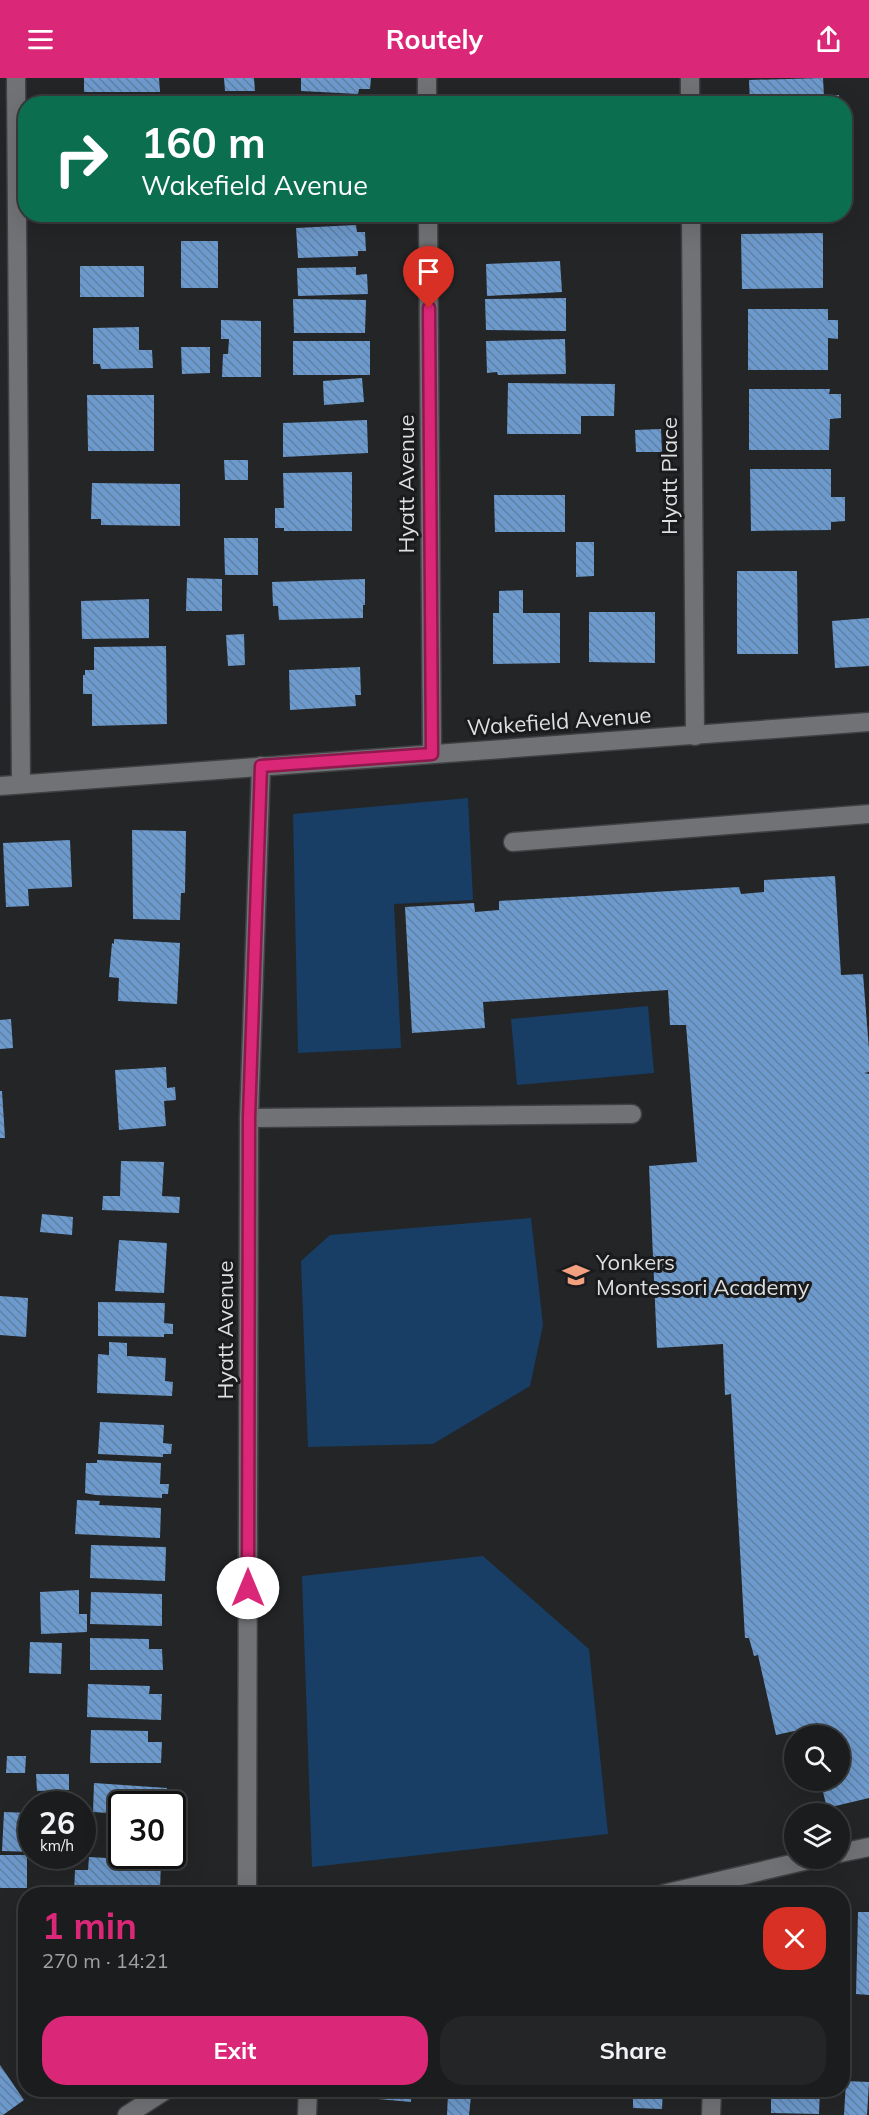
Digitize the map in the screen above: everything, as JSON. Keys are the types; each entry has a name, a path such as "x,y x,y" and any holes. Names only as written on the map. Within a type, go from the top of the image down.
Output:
{"street":[{"path":"16,78 21,784"},
{"path":"427,78 427,96"},
{"path":"690,78 690,96"},
{"name":"Hyatt Avenue","path":"428,222 432,754"},
{"name":"Hyatt Place","path":"691,222 695,736"},
{"name":"Wakefield Avenue","path":"0,786 869,722"},
{"name":"Hyatt Avenue","path":"248,1887 249,1118 261,766"},
{"path":"513,842 869,814"},
{"path":"249,1118 632,1114"},
{"path":"850,1851 869,1846"},
{"path":"724,1887 784,1868"},
{"path":"127,2115 155,2097"},
{"path":"307,2115 308,2097"},
{"path":"711,2115 712,2097"}],"shaded area":[{"path":"468,798 473,900 394,904 401,1048 298,1053 293,814"},
{"path":"648,1006 654,1073 517,1085 511,1019"},
{"path":"531,1218 543,1325 530,1386 433,1444 308,1447 301,1261 330,1235"},
{"path":"483,1556 589,1649 608,1834 312,1867 302,1576"}],"building":[{"path":"84,78 159,78 160,92 84,92"},
{"path":"224,78 254,78 255,91 225,91"},
{"path":"301,78 371,78 370,89 359,89 358,94 301,91"},
{"path":"823,78 824,96 750,96 749,80"},
{"path":"568,94 568,96 497,96"},
{"path":"356,225 357,232 365,232 366,251 358,251 358,256 298,258 296,228"},
{"path":"823,233 823,288 742,289 741,234"},
{"path":"181,241 218,241 218,288 181,288"},
{"path":"560,261 562,292 487,296 486,264"},
{"path":"80,266 144,266 144,297 80,297"},
{"path":"356,267 356,275 367,274 368,294 298,296 297,268"},
{"path":"566,298 566,331 486,330 485,299"},
{"path":"293,299 366,300 365,333 294,333"},
{"path":"748,309 828,309 828,320 838,320 838,339 828,338 828,370 748,370"},
{"path":"221,320 261,321 261,377 222,377 223,354 228,354 229,339 221,339"},
{"path":"139,327 139,350 152,350 153,368 101,369 100,364 93,364 93,328"},
{"path":"565,339 566,374 498,375 497,372 487,373 486,341"},
{"path":"293,341 370,341 370,375 293,375"},
{"path":"181,347 210,347 210,373 182,374"},
{"path":"362,378 364,402 324,405 323,381"},
{"path":"508,383 615,384 614,416 581,416 581,434 507,434"},
{"path":"749,389 830,389 829,394 841,394 841,418 830,419 829,450 749,450"},
{"path":"87,395 154,395 154,451 88,451"},
{"path":"367,420 368,453 283,457 283,423"},
{"path":"661,429 662,452 636,452 635,430"},
{"path":"224,460 248,460 248,480 225,480"},
{"path":"750,469 831,469 831,497 845,497 845,521 831,522 831,530 751,531"},
{"path":"352,472 352,531 284,531 284,528 275,528 275,508 284,508 283,473"},
{"path":"92,483 180,484 180,526 101,525 101,519 91,519"},
{"path":"494,495 565,495 565,532 495,532"},
{"path":"224,538 258,538 258,575 225,575"},
{"path":"576,542 594,542 594,576 576,577"},
{"path":"737,571 797,571 798,654 737,654"},
{"path":"187,578 222,579 222,611 186,611"},
{"path":"365,579 363,618 279,620 278,606 273,606 272,582"},
{"path":"523,590 523,613 560,613 560,663 493,664 493,613 499,613 499,591"},
{"path":"149,599 149,638 82,639 81,601"},
{"path":"589,612 655,612 655,663 589,662"},
{"path":"869,618 869,666 835,668 832,621"},
{"path":"244,634 245,665 228,666 226,635"},
{"path":"166,646 167,724 92,726 92,694 83,694 83,675 85,675 85,670 94,670 94,647"},
{"path":"360,667 361,695 355,695 356,706 290,710 289,670"},
{"path":"132,830 186,831 185,893 181,893 180,920 133,919"},
{"path":"70,840 72,887 28,889 29,906 6,907 3,843"},
{"path":"835,876 841,975 863,974 869,1049 869,1072 864,1073 869,1074 869,1798 848,1803 826,1803 823,1791 850,1791 850,1725 784,1725 784,1733 776,1735 758,1655 754,1656 749,1638 745,1638 731,1394 725,1395 723,1344 657,1348 649,1166 697,1162 686,1025 670,1025 668,990 483,1002 485,1028 412,1033 405,907 474,903 475,912 499,910 499,901 739,887 741,894 764,892 764,880"},
{"path":"114,939 180,943 177,1004 118,1001 119,978 109,977"},
{"path":"11,1019 13,1048 0,1049 0,1020"},
{"path":"166,1067 167,1088 175,1087 176,1100 164,1101 166,1126 119,1130 115,1070"},
{"path":"0,1091 2,1091 5,1138 0,1138"},
{"path":"121,1161 164,1162 162,1196 180,1197 179,1213 102,1210 103,1196 120,1196"},
{"path":"42,1214 73,1217 72,1235 40,1232"},
{"path":"119,1240 167,1243 164,1293 115,1291"},
{"path":"0,1296 28,1298 26,1337 0,1335"},
{"path":"98,1302 165,1303 164,1323 173,1324 173,1334 164,1334 164,1337 98,1336"},
{"path":"109,1342 127,1343 127,1356 166,1358 165,1381 173,1382 172,1396 97,1393 98,1354 109,1355"},
{"path":"100,1422 164,1425 163,1443 172,1444 171,1454 163,1454 163,1457 98,1454"},
{"path":"97,1460 161,1463 160,1484 169,1484 168,1494 162,1494 162,1498 85,1493 86,1463 97,1463"},
{"path":"77,1500 100,1501 99,1505 161,1508 160,1538 75,1534"},
{"path":"91,1545 166,1547 165,1581 90,1578"},
{"path":"79,1590 79,1614 87,1614 87,1632 41,1634 40,1592"},
{"path":"91,1592 162,1594 162,1626 90,1624"},
{"path":"90,1638 149,1639 149,1649 162,1649 163,1670 90,1670"},
{"path":"30,1642 62,1643 61,1674 29,1673"},
{"path":"88,1684 150,1686 149,1694 162,1694 161,1720 87,1717"},
{"path":"91,1730 148,1731 148,1742 162,1742 161,1763 90,1763"},
{"path":"7,1756 26,1756 25,1773 6,1773"},
{"path":"36,1774 69,1774 69,1790 37,1791"},
{"path":"94,1783 167,1788 167,1791 108,1791 108,1813 96,1812 96,1791 94,1791"},
{"path":"4,1812 18,1812 18,1852 2,1851"},
{"path":"0,1855 18,1855 18,1869 27,1869 27,1887 0,1888"},
{"path":"96,1857 108,1858 108,1869 161,1869 160,1887 74,1887 75,1870 96,1869"},
{"path":"858,1912 869,1912 869,1995 856,1994"},
{"path":"0,2065 18,2091 18,2097 24,2100 0,2115"},
{"path":"850,2081 869,2082 867,2115 844,2115 845,2097 850,2097"},
{"path":"378,2097 411,2097 411,2102 378,2099"},
{"path":"448,2097 471,2097 469,2115 447,2115"},
{"path":"633,2097 663,2097 662,2109 633,2108"},
{"path":"771,2097 820,2097 819,2114 771,2113"}],"place":[{"name":"Yonkers Montessori Academy","path":"576,1275"}],"route":[{"path":"248,1588 249,1118 261,766 432,754 429,308"}]}
